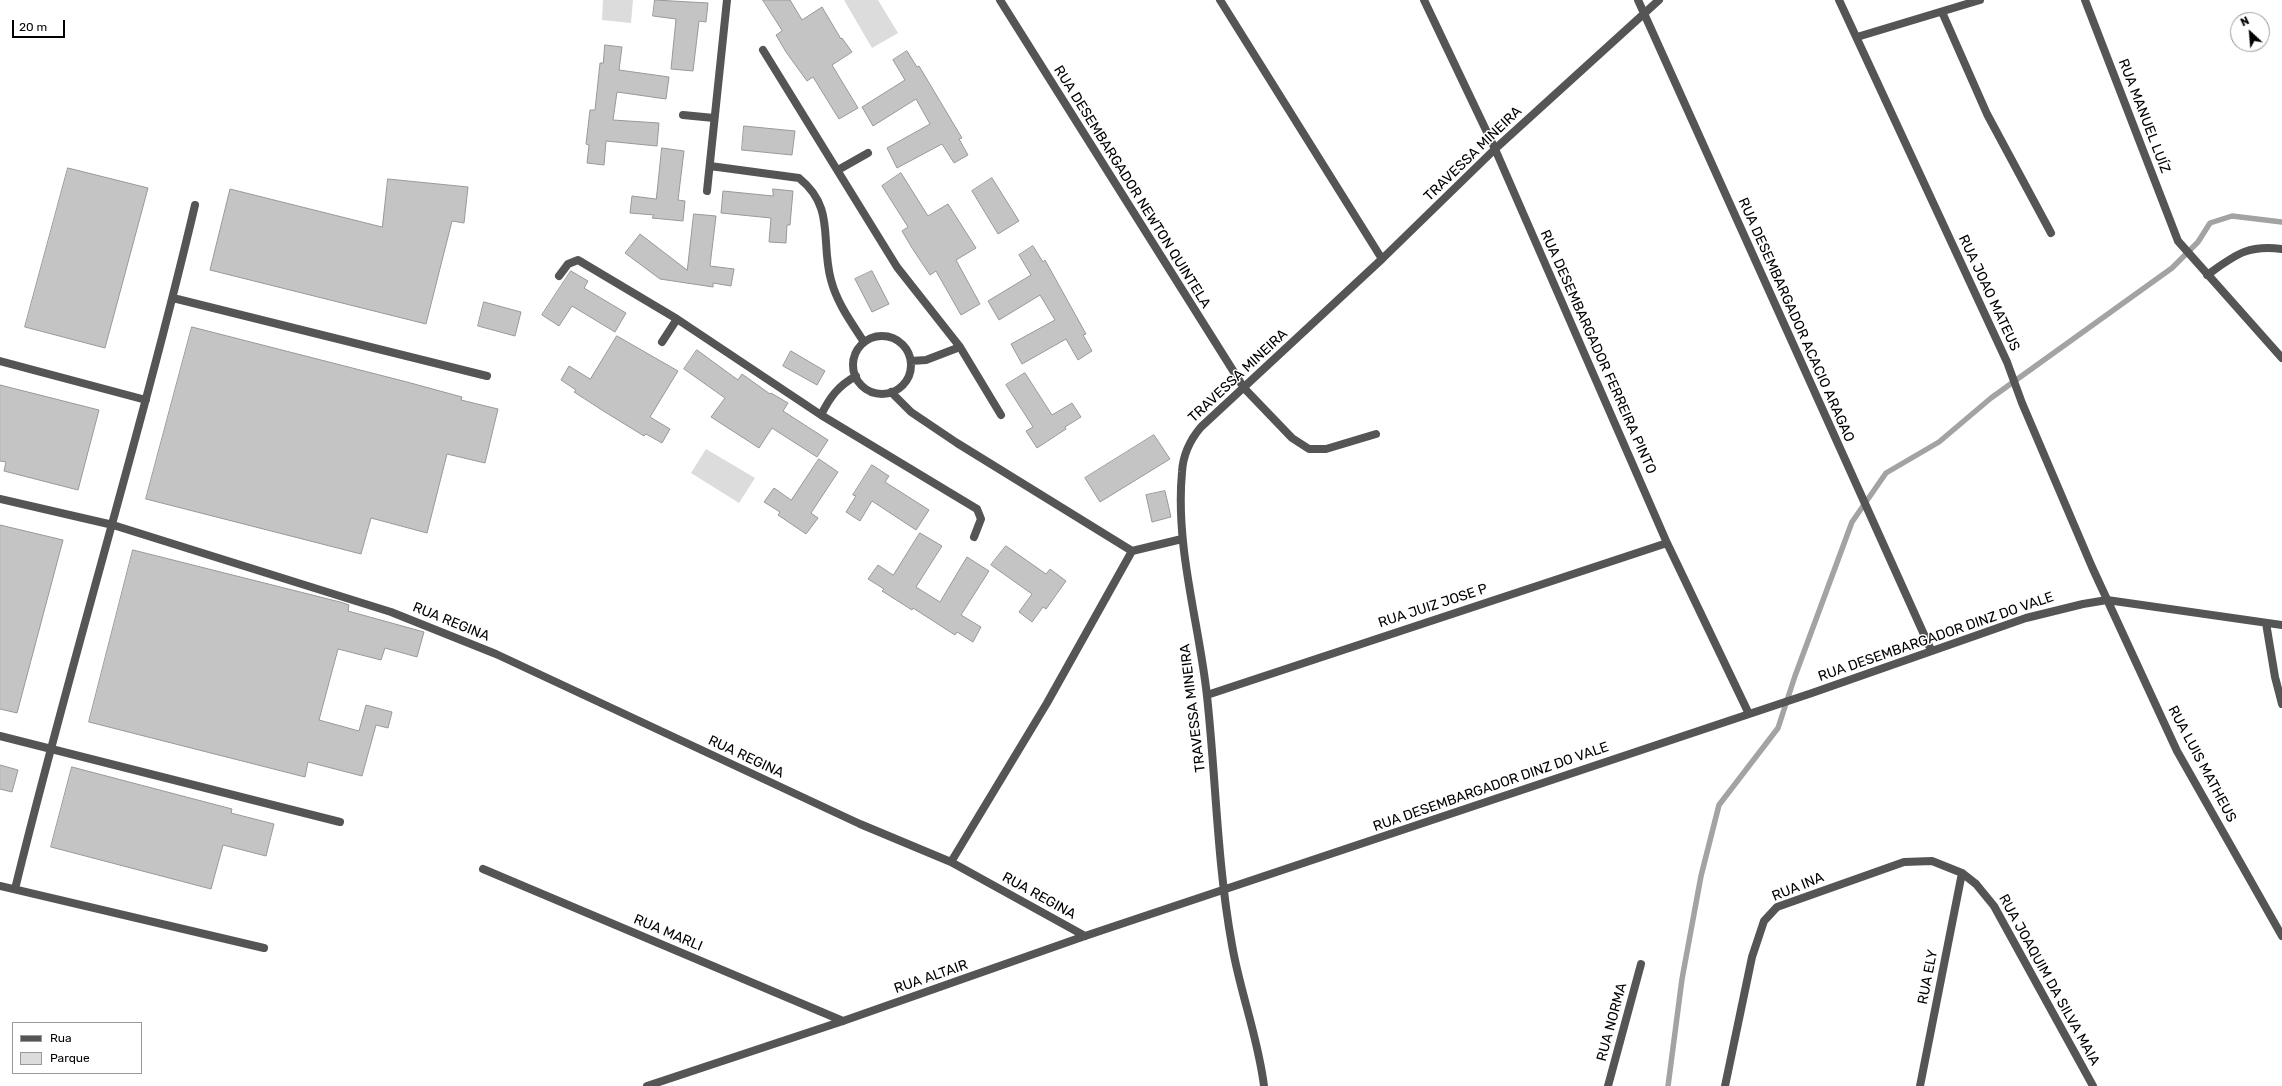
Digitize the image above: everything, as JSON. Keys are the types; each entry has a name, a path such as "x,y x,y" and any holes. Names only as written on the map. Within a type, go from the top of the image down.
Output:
{"street":[{"path":"707,191 727,0"},
{"name":"RUA DESEMBARGADOR NEWTON QUINTELA","path":"1000,0 1244,388 1292,438 1309,449 1326,450 1376,434"},
{"path":"1220,0 1382,259"},
{"name":"RUA DESEMBARGADOR FERREIRA PINTO","path":"1424,0 1495,149 1667,542 1749,714"},
{"name":"RUA DESEMBARGADOR ACACIO ARAGAO","path":"1638,0 1853,478 1873,518 1931,650"},
{"name":"TRAVESSA MINEIRA","path":"1264,1086 1250,1014 1236,967 1224,891 1207,695 1182,539 1182,474 1188,446 1202,427 1382,259 1495,149 1659,0"},
{"name":"RUA JOAO MATEUS","path":"1839,0 2007,362 2022,403 2107,600"},
{"path":"1857,37 1980,0"},
{"name":"RUA MANUEL LUÍZ","path":"2085,0 2178,241 2206,275"},
{"path":"1942,12 1987,114 2051,233"},
{"path":"763,50 898,267 960,347 1001,415"},
{"path":"683,115 714,118"},
{"path":"838,170 868,153"},
{"path":"710,166 799,178 809,186 817,199 826,223 827,258 835,292 864,342"},
{"path":"15,889 49,748 146,400 173,298 195,204"},
{"path":"2282,249 2266,246 2248,249 2233,256 2206,275 2282,358"},
{"path":"559,276 568,264 578,260 677,319 821,415 977,509 980,519 974,537"},
{"path":"173,298 487,376"},
{"path":"662,342 677,319"},
{"path":"880,336 896,340 903,345 911,361 907,378 903,384 891,392 876,393 870,391 863,386 856,376 853,365 854,357 864,342 880,336"},
{"path":"911,361 926,360 960,347"},
{"path":"0,361 146,400"},
{"path":"821,415 829,398 838,388 856,376"},
{"path":"891,392 911,412 957,443 1132,551 1182,539"},
{"name":"RUA REGINA","path":"0,499 112,525 390,612 496,654 860,824 951,862 1085,936"},
{"name":"RUA JUIZ JOSE P","path":"1207,695 1667,542"},
{"path":"951,862 1047,703 1132,551"},
{"name":"RUA DESEMBARGADOR DINZ DO VALE","path":"1224,891 1812,693 1931,650 2026,618 2083,604 2107,600 2282,625"},
{"name":"RUA LUIS MATHEUS","path":"2107,600 2177,751 2282,936"},
{"path":"2266,623 2275,677 2282,704"},
{"path":"0,736 340,822"},
{"name":"RUA INA","path":"1725,1086 1752,957 1758,934 1770,913 1777,907 1904,862 1932,861 1962,873"},
{"name":"RUA MARLI","path":"483,869 843,1021"},
{"name":"RUA ELY","path":"1920,1086 1962,873"},
{"name":"RUA JOAQUIM DA SILVA MAIA","path":"1962,873 1976,884 1994,906 2093,1086"},
{"path":"0,886 264,948"},
{"name":"RUA ALTAIR","path":"647,1086 843,1021 1085,936 1224,891"},
{"name":"RUA NORMA","path":"1608,1086 1641,964"}],"green space":[{"path":"603,0 633,0 631,23 602,20"},
{"path":"844,0 878,0 898,33 872,48"},
{"path":"706,449 755,478 739,503 691,473"}],"building":[{"path":"655,0 708,3 706,22 699,21 693,71 671,69 676,19 653,16"},
{"path":"763,0 790,0 802,20 822,7 841,39 842,38 852,52 832,65 858,108 839,119 813,77 807,81 786,52 776,35 782,31"},
{"path":"605,45 622,47 619,70 669,77 666,99 617,92 613,120 659,123 657,146 606,141 604,165 587,163 589,145 586,144 590,110 595,110 600,63 603,63"},
{"path":"907,51 917,67 919,66 962,138 959,139 968,155 954,163 942,144 897,168 887,148 930,124 916,99 873,126 862,107 905,80 893,60"},
{"path":"744,126 795,131 792,155 742,150"},
{"path":"662,148 684,151 678,200 685,201 683,221 652,218 654,215 630,213 632,196 656,199"},
{"path":"68,168 148,188 105,348 25,327"},
{"path":"901,173 928,216 948,204 976,248 956,260 980,304 961,315 936,271 930,275 912,248 902,231 908,227 882,186"},
{"path":"992,178 1019,221 998,234 972,191"},
{"path":"388,179 468,187 464,223 452,221 426,324 210,270 230,189 382,227"},
{"path":"773,189 793,191 790,225 787,225 786,243 769,242 771,218 721,213 723,191 773,196"},
{"path":"694,214 716,216 710,266 734,269 731,286 713,283 713,287 660,279 625,253 640,234 687,270"},
{"path":"1033,246 1043,262 1045,260 1086,334 1083,335 1092,351 1078,360 1066,339 1022,364 1011,344 1055,320 1040,295 999,320 988,301 1031,275 1019,255"},
{"path":"571,271 588,281 584,288 626,313 615,332 572,306 559,326 542,315"},
{"path":"872,271 889,304 872,312 855,279"},
{"path":"484,302 521,312 515,336 478,326"},
{"path":"192,327 407,382 462,397 461,400 498,409 485,463 447,454 427,533 371,518 361,554 146,499"},
{"path":"617,336 678,371 650,417 670,429 662,443 646,434 644,436 605,412 574,392 576,390 561,380 569,366 590,379"},
{"path":"697,350 738,380 742,374 770,394 771,393 788,403 783,411 828,440 817,457 772,428 759,448 711,417 725,398 684,369"},
{"path":"791,351 825,371 817,385 783,366"},
{"path":"1025,373 1052,415 1072,403 1081,417 1037,448 1026,431 1033,427 1006,385"},
{"path":"0,385 99,410 78,490 4,471 6,462 0,461"},
{"path":"1154,435 1170,459 1100,502 1085,478"},
{"path":"819,459 838,472 811,513 818,518 806,534 778,515 780,512 764,502 774,488 791,500"},
{"path":"872,465 889,476 885,482 929,510 916,530 872,501 860,521 846,512 856,496 853,495"},
{"path":"1165,491 1171,517 1152,522 1146,495"},
{"path":"0,525 63,540 17,713 0,709"},
{"path":"920,533 942,546 916,587 940,602 967,557 989,571 961,615 981,627 973,642 957,632 955,635 913,608 912,610 882,591 884,589 868,579 878,565 893,575"},
{"path":"1006,546 1046,574 1050,569 1066,581 1046,609 1043,607 1032,622 1019,612 1032,594 991,565"},
{"path":"133,550 340,602 349,605 348,611 424,632 417,657 385,648 381,660 338,649 319,720 359,731 366,705 392,712 388,728 376,725 362,776 308,762 305,777 89,722"},
{"path":"0,765 18,770 12,792 0,789"},
{"path":"72,767 232,809 231,813 274,824 266,856 223,845 211,889 51,847"}],"waterway":[{"path":"1668,1086 1682,979 1701,876 1719,805 1778,728 1795,676 1852,522 1886,473 1939,442 1991,398 2172,268 2198,242 2210,223 2232,216 2282,222"}]}
